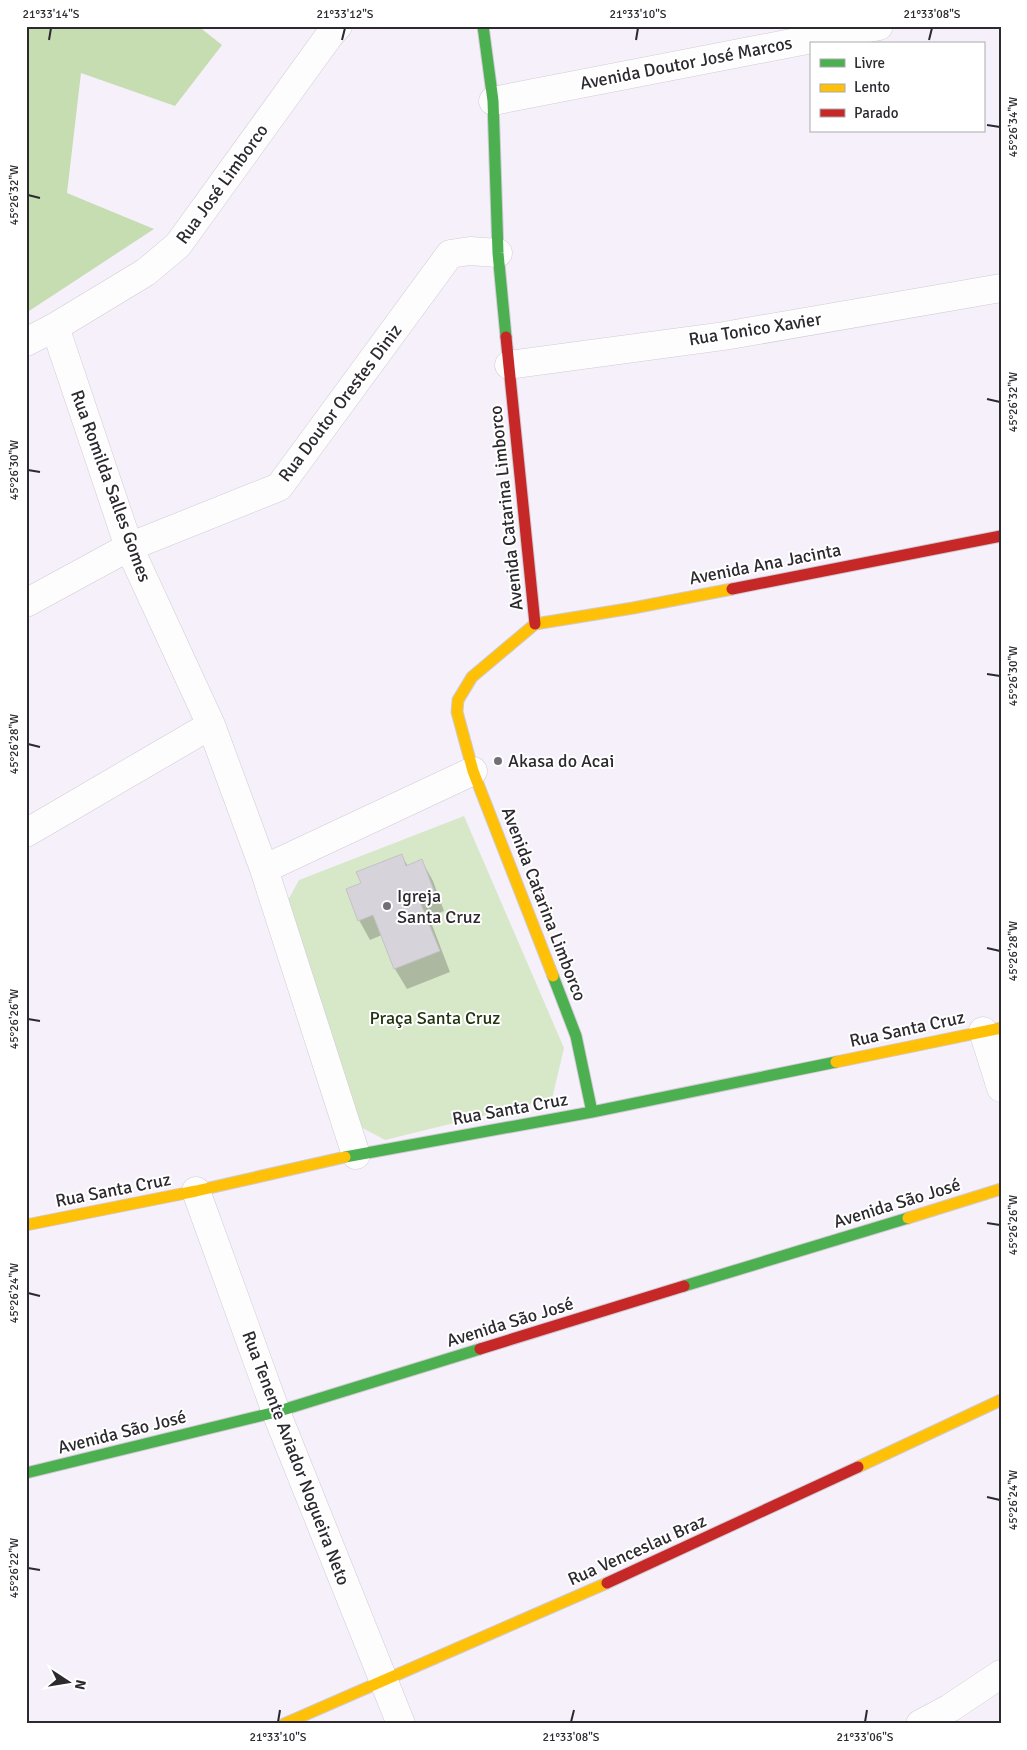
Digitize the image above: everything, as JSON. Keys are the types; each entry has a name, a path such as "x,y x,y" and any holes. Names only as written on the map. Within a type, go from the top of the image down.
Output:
{"main road":[{"name":"Avenida Catarina Limborco","path":"483,26 493,101 498,254 535,624 472,677 458,700 457,712 473,771 576,1036 592,1112"},
{"name":"Avenida Ana Jacinta","path":"535,624 632,608 1001,536"},
{"name":"Rua Santa Cruz","path":"26,1225 196,1191 356,1156 592,1112 992,1030"},
{"name":"Avenida São José","path":"26,1473 276,1412 1001,1189"},
{"name":"Rua Venceslau Braz","path":"284,1724 631,1573 1001,1400"}],"street":[{"name":"Rua José Limborco","path":"26,342 55,327 146,272 178,245 338,26"},
{"name":"Avenida Doutor José Marcos","path":"493,101 878,26"},
{"name":"Rua Doutor Orestes Diniz","path":"129,547 279,487 450,254 470,251 498,254"},
{"name":"Rua Tonico Xavier","path":"509,365 724,336 1001,288"},
{"name":"Rua Romilda Salles Gomes","path":"55,327 129,547 211,725"},
{"path":"26,603 129,547"},
{"path":"26,833 211,725 264,869 356,1156"},
{"path":"264,869 473,771"},
{"path":"992,1030 1001,1088"},
{"name":"Rua Tenente Aviador Nogueira Neto","path":"196,1191 276,1412 401,1724"},
{"path":"920,1724 950,1708 1001,1674"}],"green space":[{"path":"26,26 198,26 222,45 175,106 81,73 67,193 154,229 26,313"},
{"name":"Praça Santa Cruz","path":"464,816 564,1048 552,1099 385,1140 357,1125 287,902 299,880"}],"building":[{"name":"Igreja Santa Cruz","path":"402,854 406,866 422,859 434,891 418,897 440,951 394,969 373,915 358,921 346,889 361,883 356,872"}],"traffic: fast":[{"path":"483,26 493,101 498,253 506,337"},
{"path":"553,976 576,1036 592,1112"},
{"path":"345,1157 592,1112 836,1062"},
{"path":"684,1286 908,1218"},
{"path":"26,1473 276,1412 480,1349"}],"traffic: slow":[{"path":"535,624 732,589"},
{"path":"535,624 472,677 458,700 457,712 473,771 553,976"},
{"path":"836,1062 1001,1028"},
{"path":"26,1225 196,1191 345,1157"},
{"path":"908,1218 1001,1189"},
{"path":"858,1467 1001,1400"},
{"path":"284,1724 607,1583"}],"traffic: jam":[{"path":"506,337 535,624"},
{"path":"732,589 1001,536"},
{"path":"480,1349 684,1286"},
{"path":"607,1583 858,1467"}],"place":[{"name":"Akasa do Acai","path":"498,761"},
{"name":"Igreja Santa Cruz","path":"387,906"}]}
